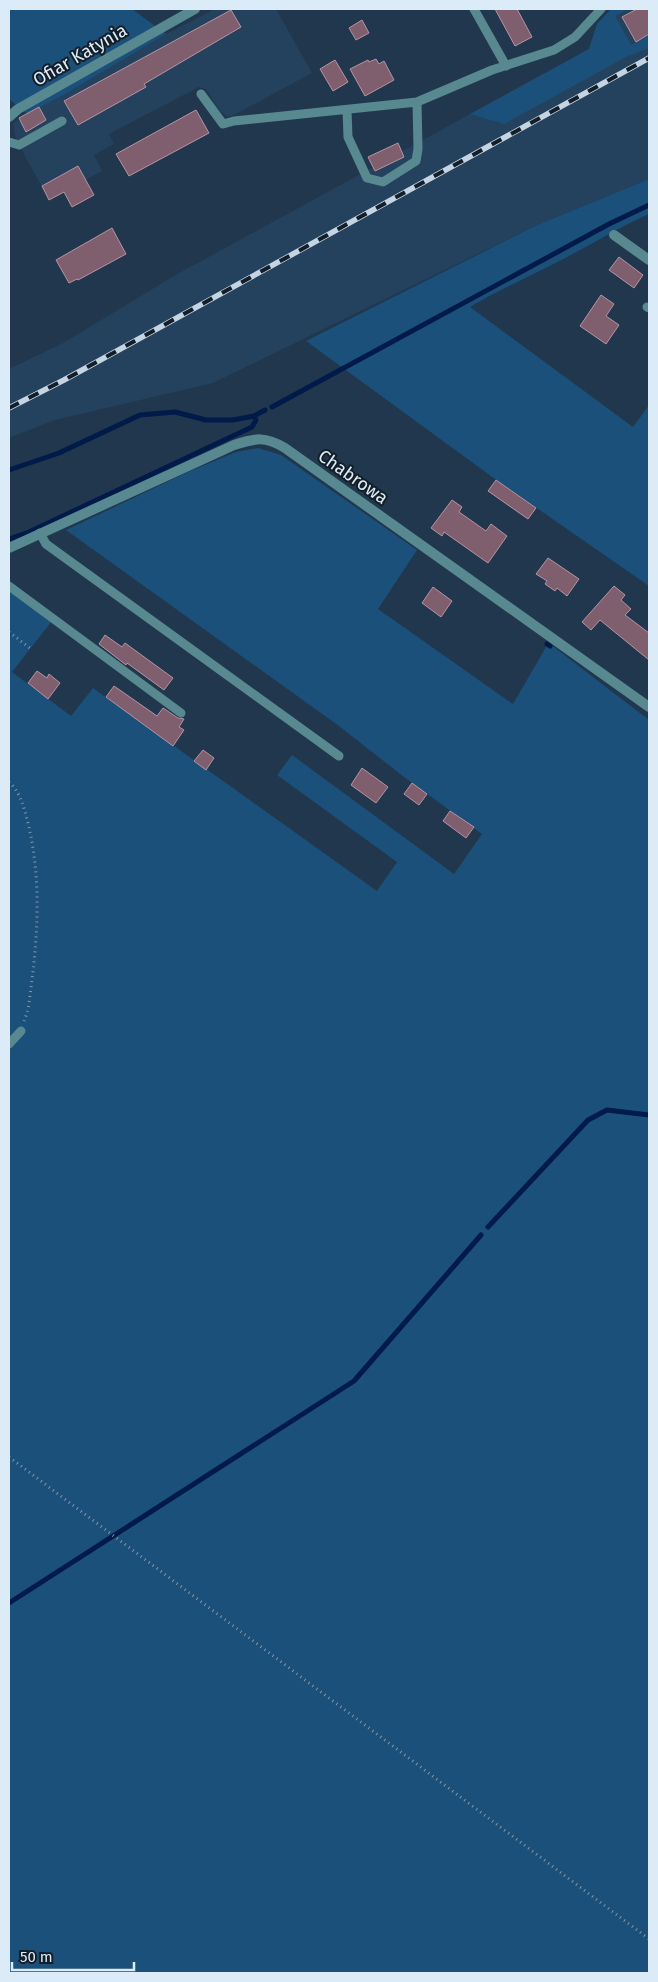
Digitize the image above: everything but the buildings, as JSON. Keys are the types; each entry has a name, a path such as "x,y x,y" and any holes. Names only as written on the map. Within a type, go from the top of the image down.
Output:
{"street":[{"name":"Ofiar Katynia","path":"9,117 18,110 195,9"},
{"path":"614,235 649,260"},
{"name":"Chabrowa","path":"9,548 234,444 254,439 269,439 649,707"}],"lane":[{"path":"474,9 506,66"},
{"path":"201,94 223,124 234,121 417,102 492,70 554,50 575,37 600,9"},
{"path":"346,110 348,137 367,178 383,182 416,161 418,150 417,102"},
{"path":"9,142 19,145 62,121"},
{"path":"40,533 46,544 339,756"},
{"path":"9,586 181,713"},
{"path":"9,1044 21,1031"}],"path":[{"path":"9,632 30,648"},
{"path":"9,782 17,791 24,806 33,843 38,902 37,933 28,1010 21,1031"},
{"path":"9,1457 649,1939"}],"shaded area":[{"path":"9,9 132,9 166,34 65,94 27,114 9,99"},
{"path":"215,9 276,9 312,73 232,116 227,116 219,110 206,89 199,87 109,134 114,144 94,155 102,171 49,200 19,145 13,123 166,34"},
{"path":"611,9 649,9 649,179 535,226 213,383 55,420 9,438 9,369 65,342 172,277 589,49 597,24"},
{"path":"611,9 628,9 615,16 631,45 649,35 649,48 626,57 504,124 470,114 589,49 597,24"},
{"path":"649,179 649,214 470,307 633,427 649,405 649,586 495,479 306,341 535,226"},
{"path":"258,448 281,455 417,550 378,609 513,704 546,647 550,644 649,720 649,1973 9,1973 9,588 52,621 12,672 71,716 93,688 377,891 397,862 277,775 292,755 454,874 482,834 404,777 339,726 66,530 188,472 236,452"}],"waterway":[{"path":"272,407 609,224 649,205"},
{"path":"9,470 59,453 140,415 175,412 206,420 233,420 254,416 265,410"},
{"path":"9,539 29,532 252,427 256,420 254,416"},
{"path":"488,1227 588,1120 607,1110 649,1115"},
{"path":"9,1603 354,1381 481,1235"}],"railway":[{"path":"9,408 64,380 649,58"}]}
